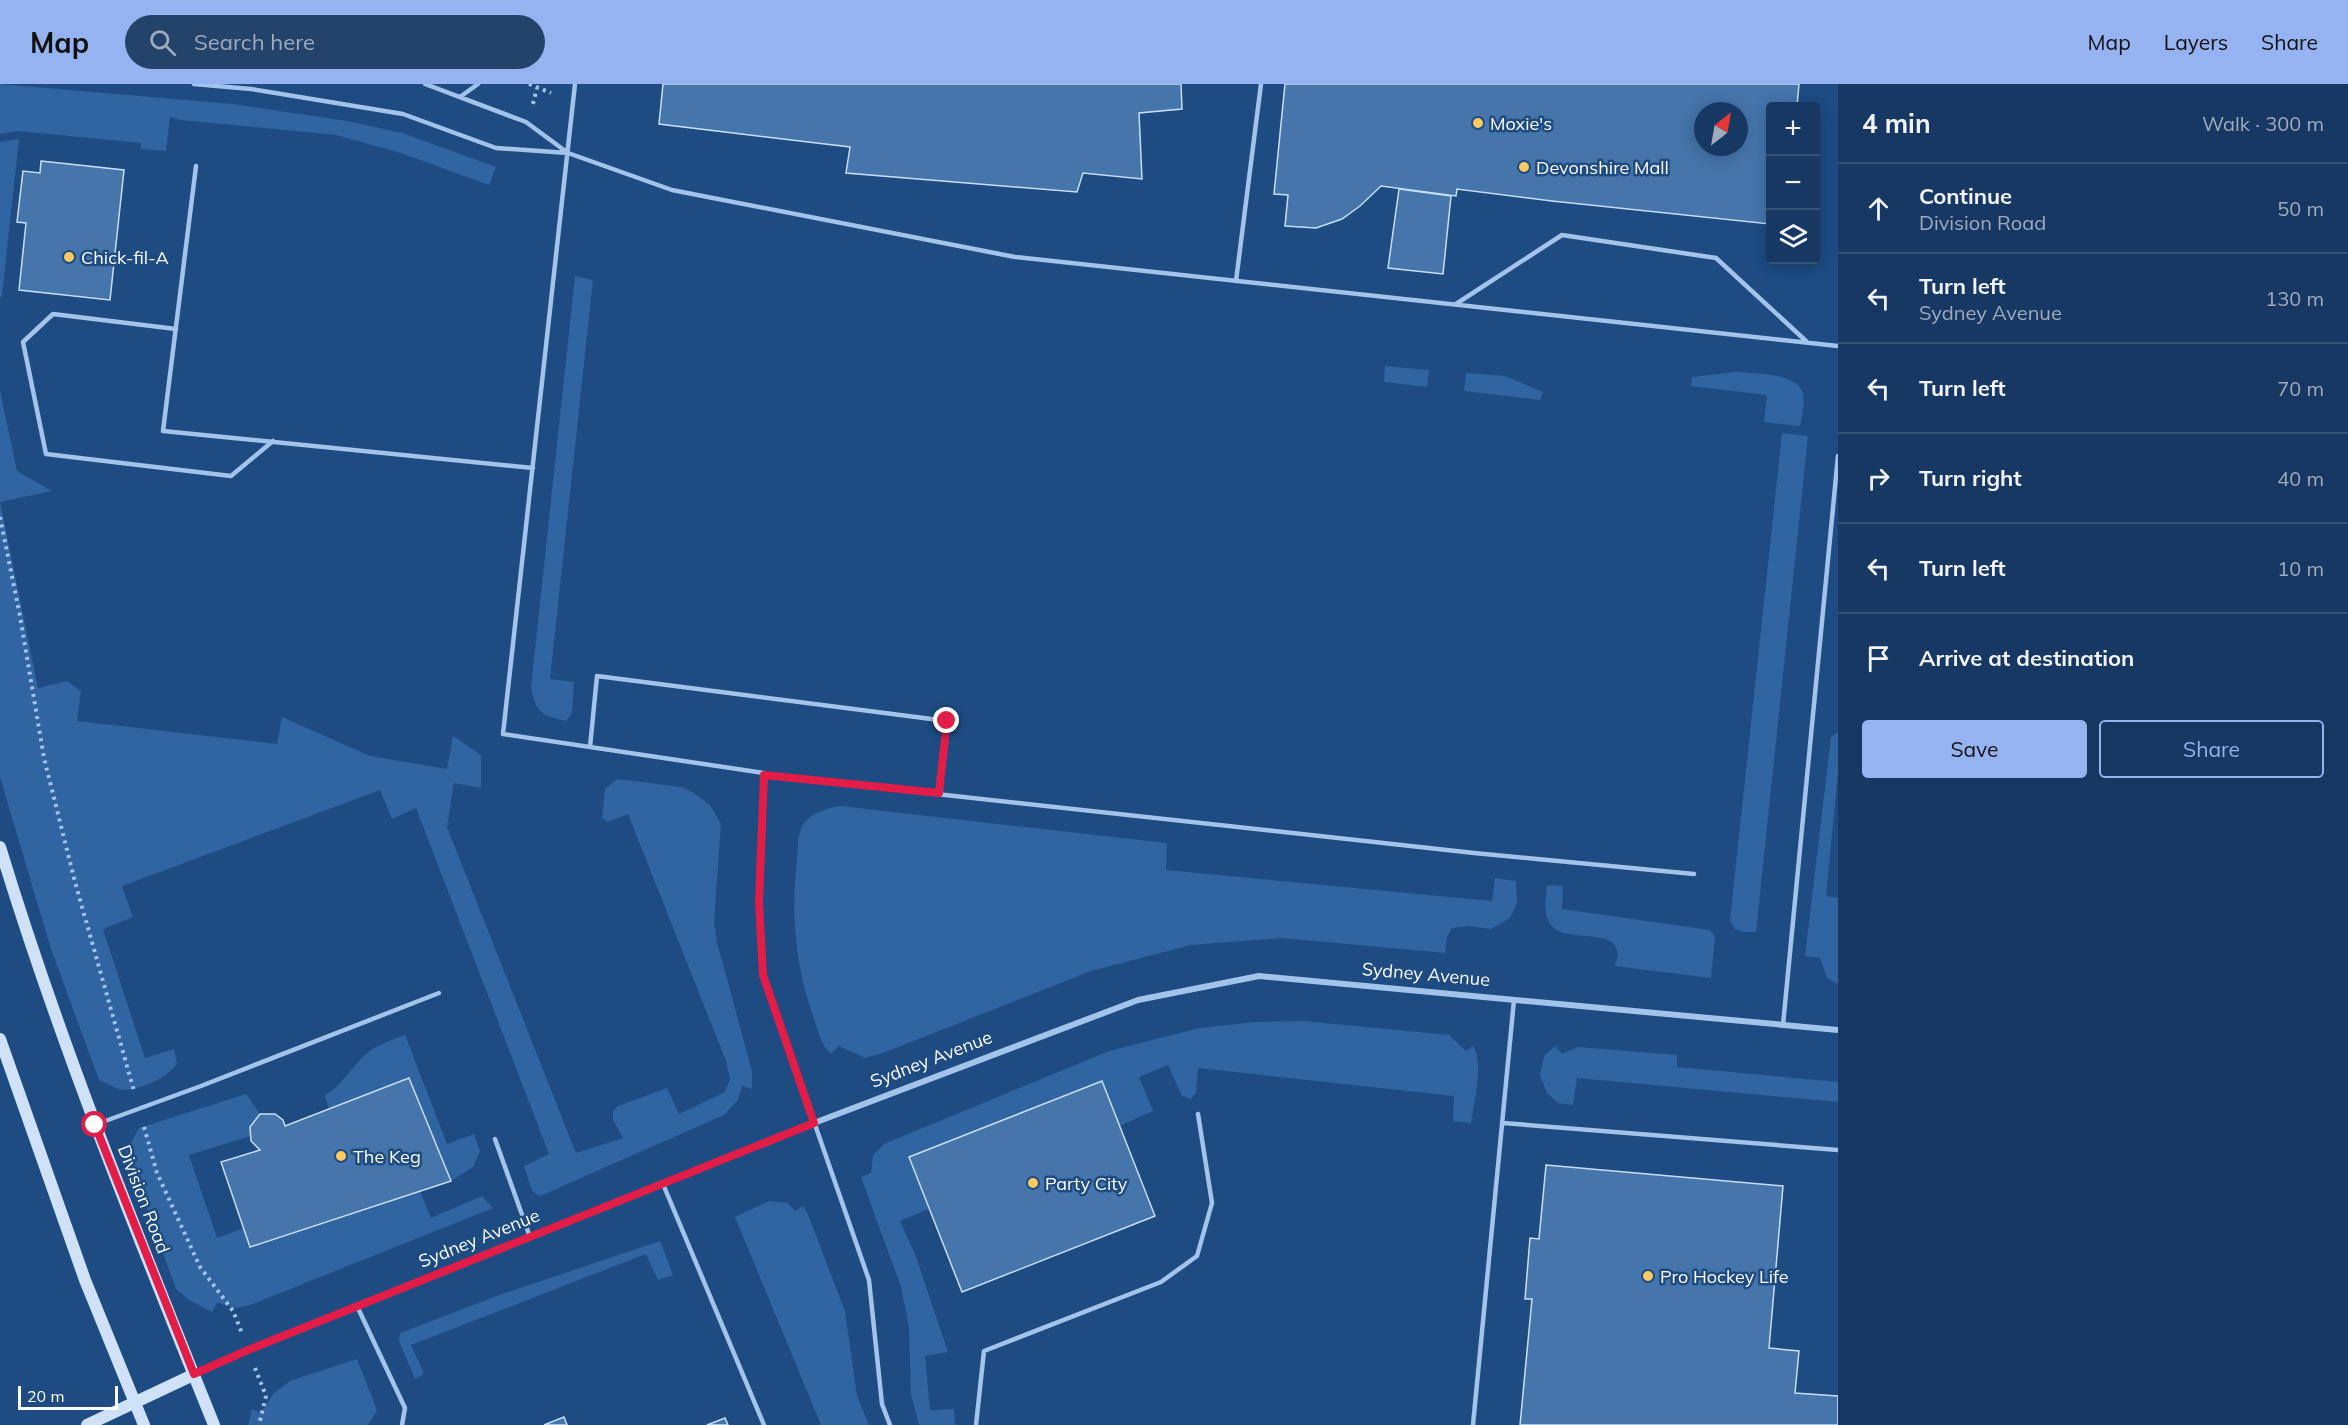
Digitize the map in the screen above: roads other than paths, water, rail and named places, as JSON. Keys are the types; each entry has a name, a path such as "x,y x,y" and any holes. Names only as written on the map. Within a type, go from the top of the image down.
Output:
{"main road":[{"name":"Division Road","path":"0,847 45,988 95,1125 214,1425"},
{"path":"0,1039 85,1280 144,1425"},
{"name":"Sydney Avenue","path":"87,1425 194,1374"}],"street":[{"name":"Sydney Avenue","path":"194,1374 357,1306 814,1123 1138,1000 1259,976 1838,1030"}],"lane":[{"path":"194,84 251,89 403,114 496,148 568,153 672,190 1015,257 1838,346"},
{"path":"425,84 526,122 568,153"},
{"path":"460,97 478,84"},
{"path":"575,84 503,734 764,773 764,775 1474,853 1694,874"},
{"path":"1236,281 1261,84"},
{"path":"196,166 163,431 533,468"},
{"path":"1456,304 1562,235 1716,258 1807,342"},
{"path":"176,329 53,314 23,342 46,454 231,476 273,441"},
{"path":"1783,1025 1838,456"},
{"path":"590,747 597,676 935,719 947,721 939,793"},
{"path":"764,775 759,902 763,975 869,1280 882,1404 890,1425"},
{"path":"95,1125 439,993"},
{"path":"1473,1425 1515,1000"},
{"path":"976,1425 984,1351 1161,1282 1197,1256 1212,1203 1198,1114"},
{"path":"1503,1122 1838,1150"},
{"path":"495,1139 530,1237"},
{"path":"663,1184 764,1425"},
{"path":"357,1306 405,1408 402,1425"}],"place":[{"name":"Moxie's","path":"1478,123"},
{"name":"Devonshire Mall","path":"1524,167"},
{"name":"Chick-fil-A","path":"69,257"},
{"name":"The Keg","path":"341,1156"},
{"name":"Party City","path":"1033,1183"},
{"name":"Pro Hockey Life","path":"1648,1276"}]}
